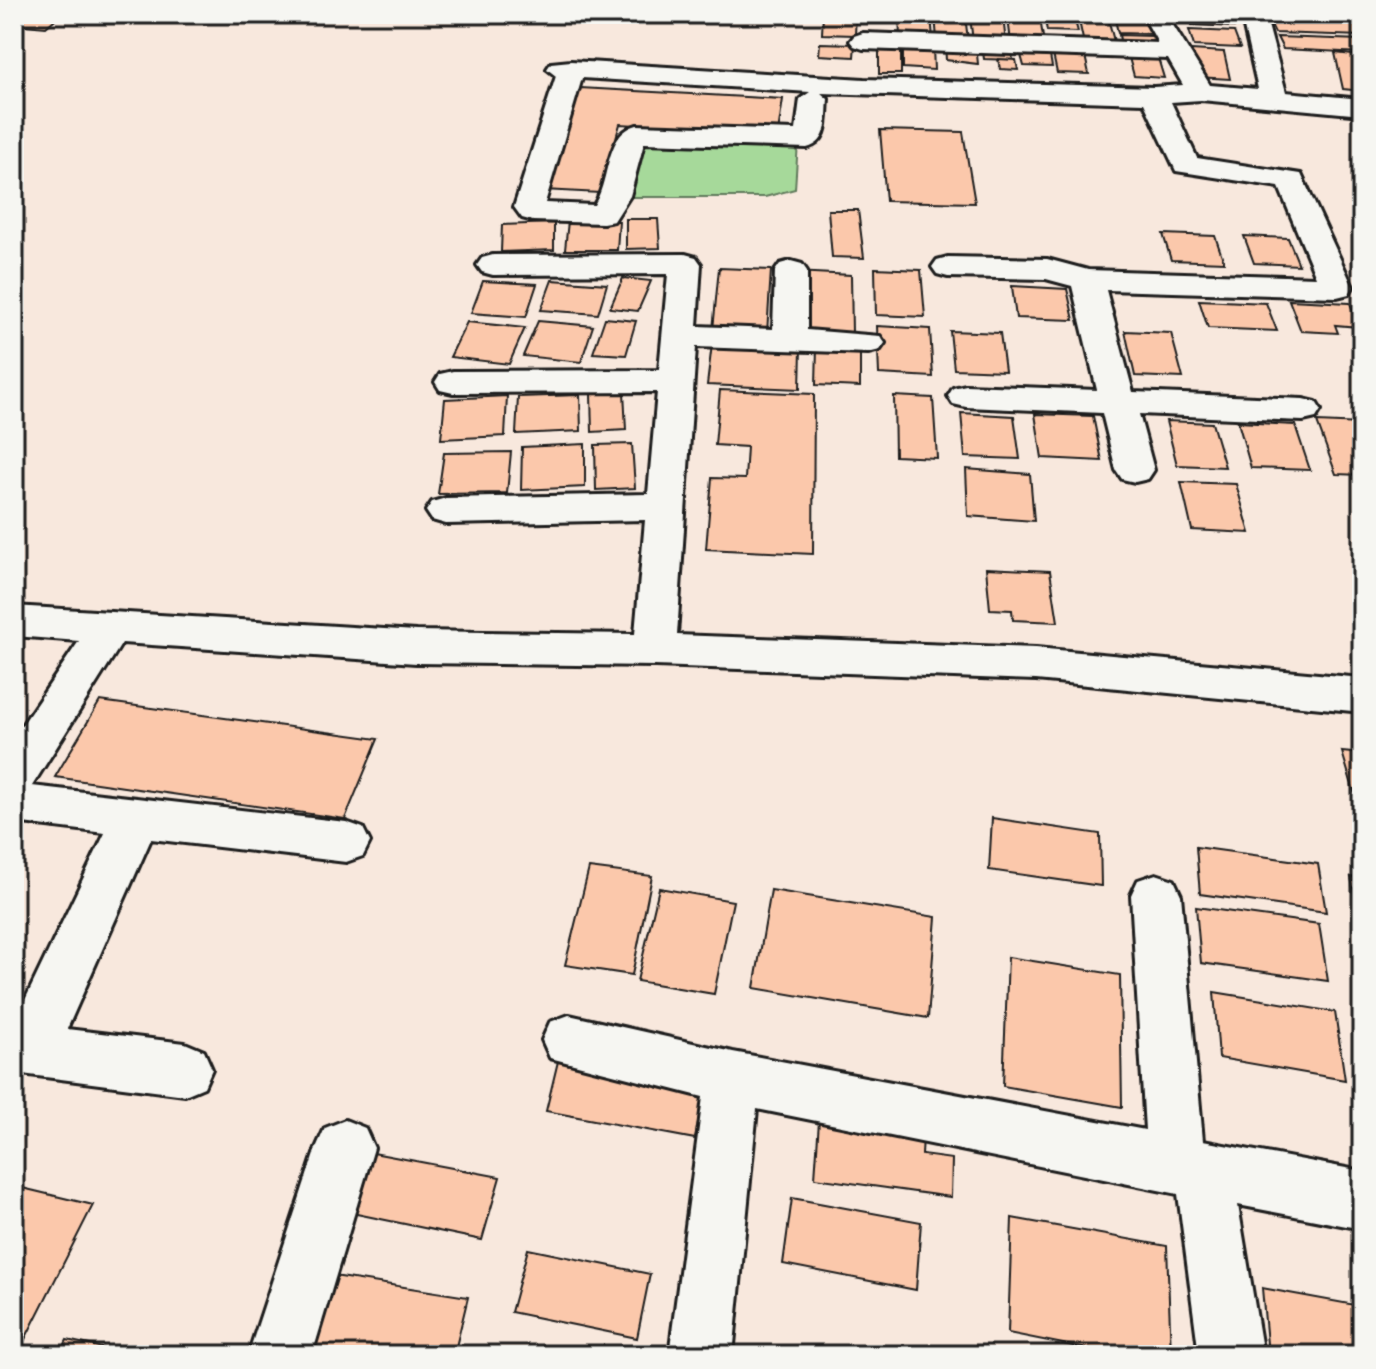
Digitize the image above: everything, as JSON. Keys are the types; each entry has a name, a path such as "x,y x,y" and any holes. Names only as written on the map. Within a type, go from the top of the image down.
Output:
{"street":[{"path":"864,87 863,41 867,14"},
{"path":"1253,14 1274,99"},
{"path":"1128,20 1156,17 1201,92"},
{"path":"863,41 1176,51"},
{"path":"813,89 807,139 637,134 631,138 615,196 603,214 533,212 529,207 566,69 813,89 864,87 1154,95 1201,92 1362,107"},
{"path":"948,267 1047,269 1087,280 1337,287 1291,180 1186,165 1154,95"},
{"path":"493,265 685,264 655,650"},
{"path":"790,341 791,271"},
{"path":"1087,280 1135,470"},
{"path":"679,336 868,343"},
{"path":"453,382 676,381"},
{"path":"966,396 1303,410"},
{"path":"446,511 666,507"},
{"path":"14,621 416,647 655,650 1036,664 1362,695"},
{"path":"14,775 110,627"},
{"path":"14,803 346,842"},
{"path":"137,817 22,1049 185,1069"},
{"path":"1156,895 1190,1169 1231,1355"},
{"path":"569,1040 733,1078 1362,1200"},
{"path":"701,1355 733,1078"},
{"path":"280,1355 345,1148"}],"green space":[{"path":"646,137 798,142 795,189 765,197 624,197"}],"building":[{"path":"14,14 61,14 46,27 14,24"},
{"path":"823,14 856,14 855,35 822,34"},
{"path":"899,14 931,15 933,39 900,38"},
{"path":"1188,14 1229,14 1234,27 1192,25"},
{"path":"935,15 965,16 968,40 937,39"},
{"path":"970,16 1003,17 1006,43 973,42"},
{"path":"1267,16 1357,20 1362,36 1275,33"},
{"path":"1008,18 1040,19 1044,43 1011,42"},
{"path":"1115,19 1150,21 1154,34 1118,33"},
{"path":"1045,20 1075,21 1078,32 1047,31"},
{"path":"1079,21 1109,22 1115,45 1084,44"},
{"path":"1189,30 1234,32 1240,48 1194,46"},
{"path":"1119,35 1153,36 1156,47 1121,45"},
{"path":"1277,37 1362,40 1362,53 1283,49"},
{"path":"820,43 855,44 854,57 819,55"},
{"path":"945,44 976,45 978,64 946,60"},
{"path":"982,46 1011,47 1013,60 984,59"},
{"path":"879,47 901,47 901,74 879,74"},
{"path":"903,47 933,48 934,70 903,68"},
{"path":"1019,48 1049,50 1052,67 1024,66"},
{"path":"1052,50 1084,51 1089,74 1057,73"},
{"path":"1191,50 1224,52 1230,79 1197,77"},
{"path":"1335,53 1362,56 1362,91 1343,89"},
{"path":"1128,54 1157,55 1164,78 1134,76"},
{"path":"998,59 1016,60 1018,70 1000,69"},
{"path":"580,88 783,99 778,133 620,124 600,193 544,190"},
{"path":"880,130 963,132 975,203 886,201"},
{"path":"828,210 858,210 864,258 832,257"},
{"path":"626,219 658,219 660,248 626,249"},
{"path":"568,221 619,221 617,250 565,250"},
{"path":"554,223 554,250 501,252 502,225"},
{"path":"1163,234 1215,236 1224,262 1171,260"},
{"path":"1244,236 1288,238 1299,265 1254,263"},
{"path":"719,268 771,270 767,333 713,330"},
{"path":"875,268 921,270 925,317 876,315"},
{"path":"795,272 851,275 852,333 793,331"},
{"path":"623,278 651,281 638,311 610,308"},
{"path":"552,280 607,284 598,314 541,310"},
{"path":"483,281 537,284 526,317 471,313"},
{"path":"1012,286 1067,289 1074,320 1016,318"},
{"path":"1199,300 1266,303 1277,331 1208,328"},
{"path":"1289,300 1350,303 1359,327 1335,325 1338,333 1301,331"},
{"path":"605,318 636,321 626,355 593,353"},
{"path":"538,321 593,326 581,362 523,356"},
{"path":"467,322 525,328 509,364 450,357"},
{"path":"877,326 930,329 933,377 879,374"},
{"path":"950,331 1000,333 1005,371 954,369"},
{"path":"1125,331 1171,333 1183,378 1135,376"},
{"path":"712,344 801,348 800,389 707,385"},
{"path":"817,347 860,349 860,387 816,385"},
{"path":"720,390 814,394 813,554 706,549 712,478 745,479 747,447 715,445"},
{"path":"624,392 626,430 592,432 591,394"},
{"path":"580,395 581,431 516,434 518,397"},
{"path":"507,396 505,436 441,439 445,399"},
{"path":"894,396 933,398 937,458 895,456"},
{"path":"961,413 1014,416 1020,459 965,457"},
{"path":"1035,414 1093,416 1102,461 1042,458"},
{"path":"1166,421 1212,423 1225,467 1177,465"},
{"path":"1238,422 1295,425 1310,470 1251,468"},
{"path":"1317,422 1362,424 1362,475 1336,474"},
{"path":"585,444 585,487 521,490 522,447"},
{"path":"632,444 635,488 596,490 595,445"},
{"path":"511,452 507,493 438,494 444,453"},
{"path":"966,469 1030,474 1034,521 968,516"},
{"path":"1181,482 1236,484 1250,533 1192,530"},
{"path":"986,568 1050,571 1058,622 1013,620 1012,610 990,609"},
{"path":"100,701 378,739 345,819 55,777"},
{"path":"1342,752 1362,754 1362,818"},
{"path":"992,818 1100,834 1101,886 989,870"},
{"path":"1196,847 1318,864 1326,912 1200,894"},
{"path":"589,868 652,876 632,975 565,965"},
{"path":"1351,877 1362,878 1362,936"},
{"path":"659,888 733,901 714,994 637,981"},
{"path":"771,890 936,917 928,1018 754,988"},
{"path":"1196,907 1319,924 1328,981 1201,963"},
{"path":"1008,957 1120,975 1122,1107 1003,1086"},
{"path":"1214,992 1335,1012 1345,1080 1219,1058"},
{"path":"559,1057 705,1083 695,1139 546,1111"},
{"path":"819,1121 923,1135 922,1155 952,1159 951,1197 815,1178"},
{"path":"368,1152 500,1177 482,1240 347,1212"},
{"path":"14,1186 93,1205 17,1355 14,1355"},
{"path":"792,1198 921,1222 916,1290 783,1264"},
{"path":"1012,1218 1167,1246 1171,1355 1118,1355 1008,1333"},
{"path":"528,1249 650,1274 637,1338 511,1312"},
{"path":"334,1276 468,1297 454,1355 310,1355"},
{"path":"1262,1288 1355,1305 1362,1355 1268,1355"},
{"path":"67,1340 135,1355 60,1355"}]}
